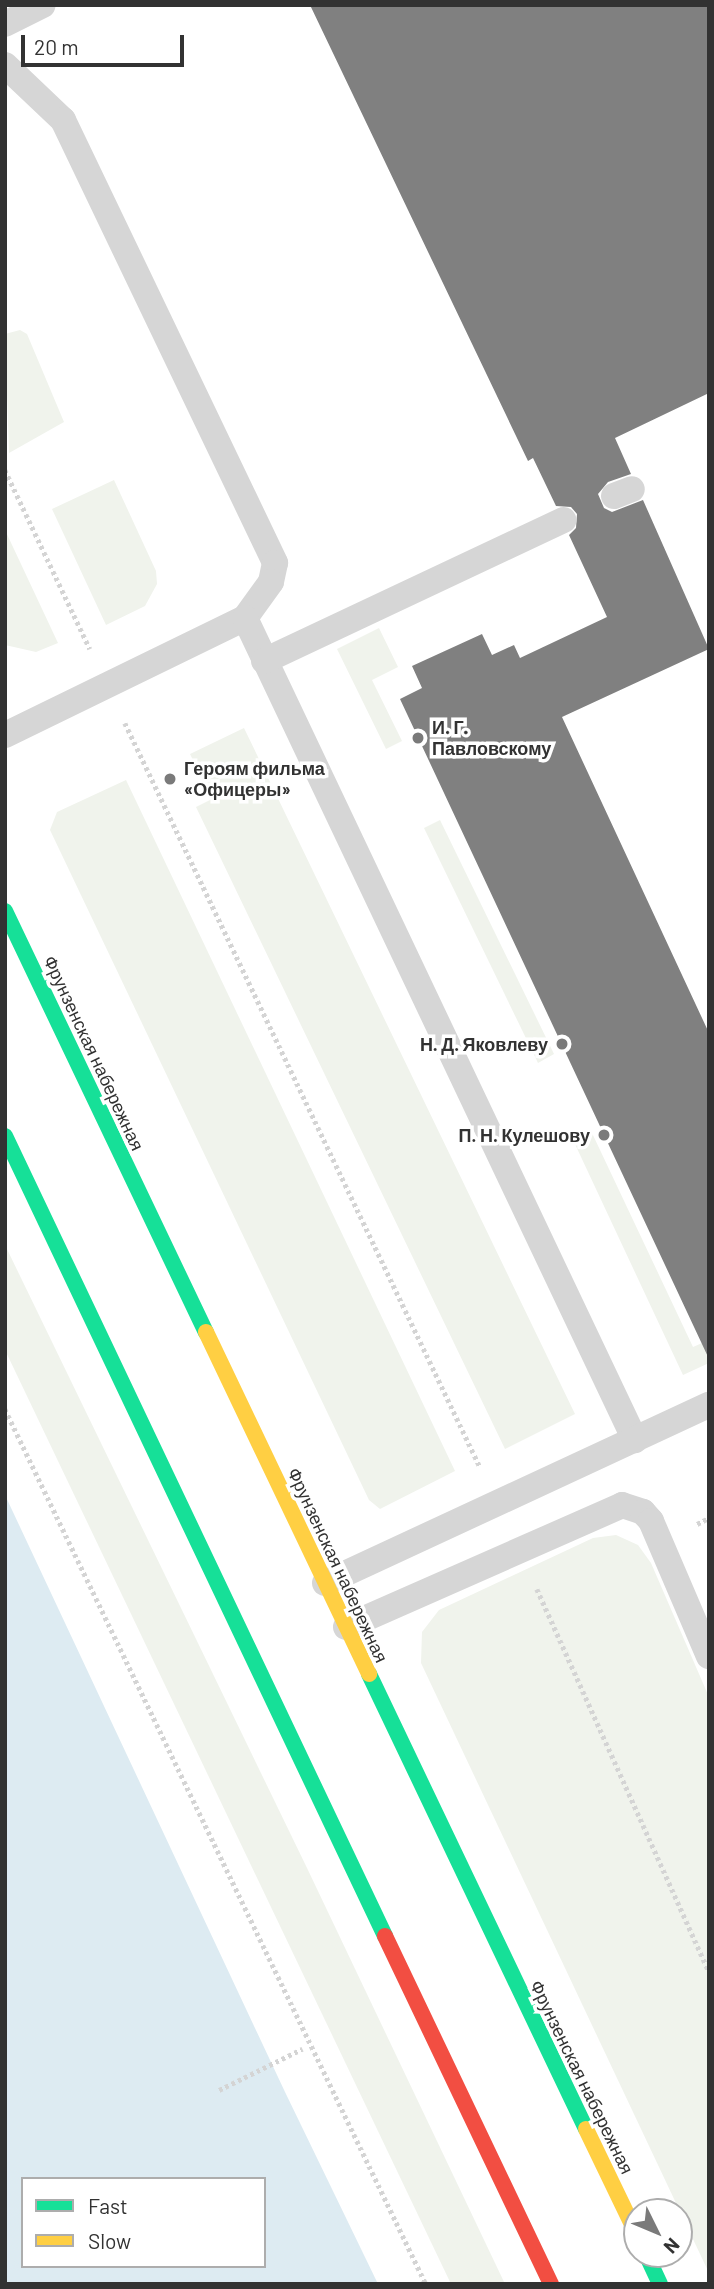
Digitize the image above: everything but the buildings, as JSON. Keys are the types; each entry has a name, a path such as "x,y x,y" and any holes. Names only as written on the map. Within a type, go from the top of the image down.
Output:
{"main road":[{"name":"Фрунзенская набережная","path":"5,911 623,2206"},
{"path":"5,1136 551,2284"},
{"path":"653,2268 660,2284"}],"lane":[{"path":"5,24 43,5"},
{"path":"5,65 63,120 275,563 271,582 245,618 5,735"},
{"path":"264,661 563,520"},
{"path":"245,618 635,1440"},
{"path":"325,1583 709,1405"},
{"path":"346,1627 607,1507 632,1506 643,1512 709,1656"}],"path":[{"path":"5,470 498,1504"},
{"path":"5,1409 426,2284"},
{"path":"519,1548 709,1971"},
{"path":"219,2090 302,2049"}],"shaded area":[{"path":"20,330 27,334 64,422 9,453 5,334"},
{"path":"114,480 156,571 157,584 145,606 106,625 52,509"},
{"path":"5,530 58,643 36,652 5,645"},
{"path":"379,628 398,667 372,680 402,741 386,749 337,649"},
{"path":"244,728 575,1414 505,1449 196,807 212,799 190,754"},
{"path":"126,780 455,1471 380,1509 369,1500 50,830 57,812"},
{"path":"440,820 554,1054 538,1063 424,828"},
{"path":"592,1133 693,1347 709,1340 709,1363 683,1375 574,1142"},
{"path":"5,1245 505,2284 451,2284 5,1350"},
{"path":"5,1495 285,2092 378,2284 5,2284"},
{"path":"616,1535 638,1545 651,1563 709,1697 709,2273 693,2239 693,2198 674,2198 421,1663 422,1632 439,1610 593,1538"}],"traffic: fast":[{"path":"5,911 206,1332"},
{"path":"5,1136 385,1936"},
{"path":"369,1674 586,2129"},
{"path":"653,2268 660,2284"}],"traffic: slow":[{"path":"206,1332 369,1674"},
{"path":"586,2129 623,2206"}],"traffic: jam":[{"path":"385,1936 551,2284"}],"place":[{"name":"И. Г. Павловскому","path":"418,738"},
{"name":"Героям фильма «Офицеры»","path":"170,779"},
{"name":"Н. Д. Яковлеву","path":"562,1044"},
{"name":"П. Н. Кулешову","path":"604,1135"}]}
